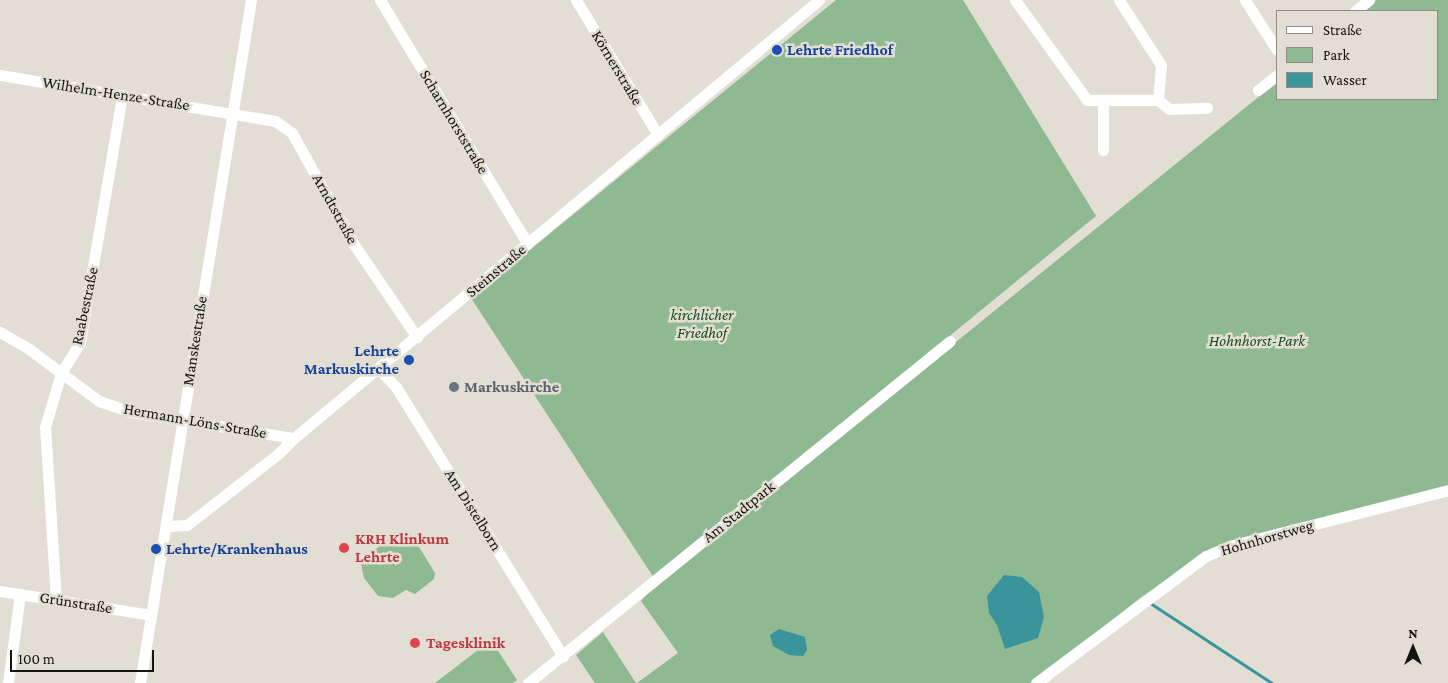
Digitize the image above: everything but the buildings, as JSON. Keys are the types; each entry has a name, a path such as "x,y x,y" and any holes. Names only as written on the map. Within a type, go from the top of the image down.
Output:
{"street":[{"name":"Manskestraße","path":"140,683 167,526 250,0"},
{"name":"Scharnhorststraße","path":"380,0 528,244"},
{"name":"Körnerstraße","path":"576,0 658,135"},
{"name":"Steinstraße","path":"167,526 187,525 279,453 294,438 819,0"},
{"path":"1015,0 1076,88 1087,100 1158,100 1169,109 1207,108"},
{"path":"1120,0 1161,65 1158,100"},
{"path":"1245,0 1276,48"},
{"name":"Wilhelm-Henze-Straße","path":"0,75 232,113"},
{"path":"1258,90 1276,76"},
{"name":"Raabestraße","path":"56,600 44,452 45,427 61,373 80,342 122,96"},
{"path":"1103,101 1103,150"},
{"name":"Arndtstraße","path":"232,113 275,121 292,133 353,243 417,337"},
{"name":"Hermann-Löns-Straße","path":"0,332 99,401 131,412 294,438"},
{"name":"Am Stadtpark","path":"528,683 950,341"},
{"name":"Am Distelborn","path":"379,368 396,387 563,656"},
{"name":"Hohnhorstweg","path":"1036,683 1206,556 1229,546 1448,490"},
{"name":"Grünstraße","path":"0,591 151,615"},
{"path":"8,683 20,594"}],"green space":[{"name":"kirchlicher Friedhof","path":"836,0 963,0 1096,216 654,578 471,298"},
{"name":"Hohnhorst-Park","path":"1375,0 1448,0 1448,487 1212,548 1140,598 1033,683 637,683 678,653 641,601 652,588 1276,83 1276,100 1438,100 1438,10 1366,10"},
{"path":"406,531 411,534 435,573 434,579 415,594 406,590 393,598 378,596 364,578 361,564 364,558 399,532"},
{"path":"603,632 636,683 595,683 576,655"},
{"path":"491,640 517,680 513,683 435,683"}],"water":[{"path":"1004,575 1022,577 1039,592 1044,617 1038,638 1005,649 997,625 989,613 987,596"},
{"path":"779,629 805,637 807,650 803,656 789,655 773,646 770,635"}],"waterway":[{"path":"1150,603 1272,683"}],"place":[{"name":"Lehrte Friedhof","path":"777,50"},
{"name":"Lehrte Markuskirche","path":"409,360"},
{"name":"Markuskirche","path":"454,387"},
{"name":"KRH Klinkum Lehrte","path":"344,548"},
{"name":"Lehrte/Krankenhaus","path":"156,549"},
{"name":"Tagesklinik","path":"415,643"}]}
